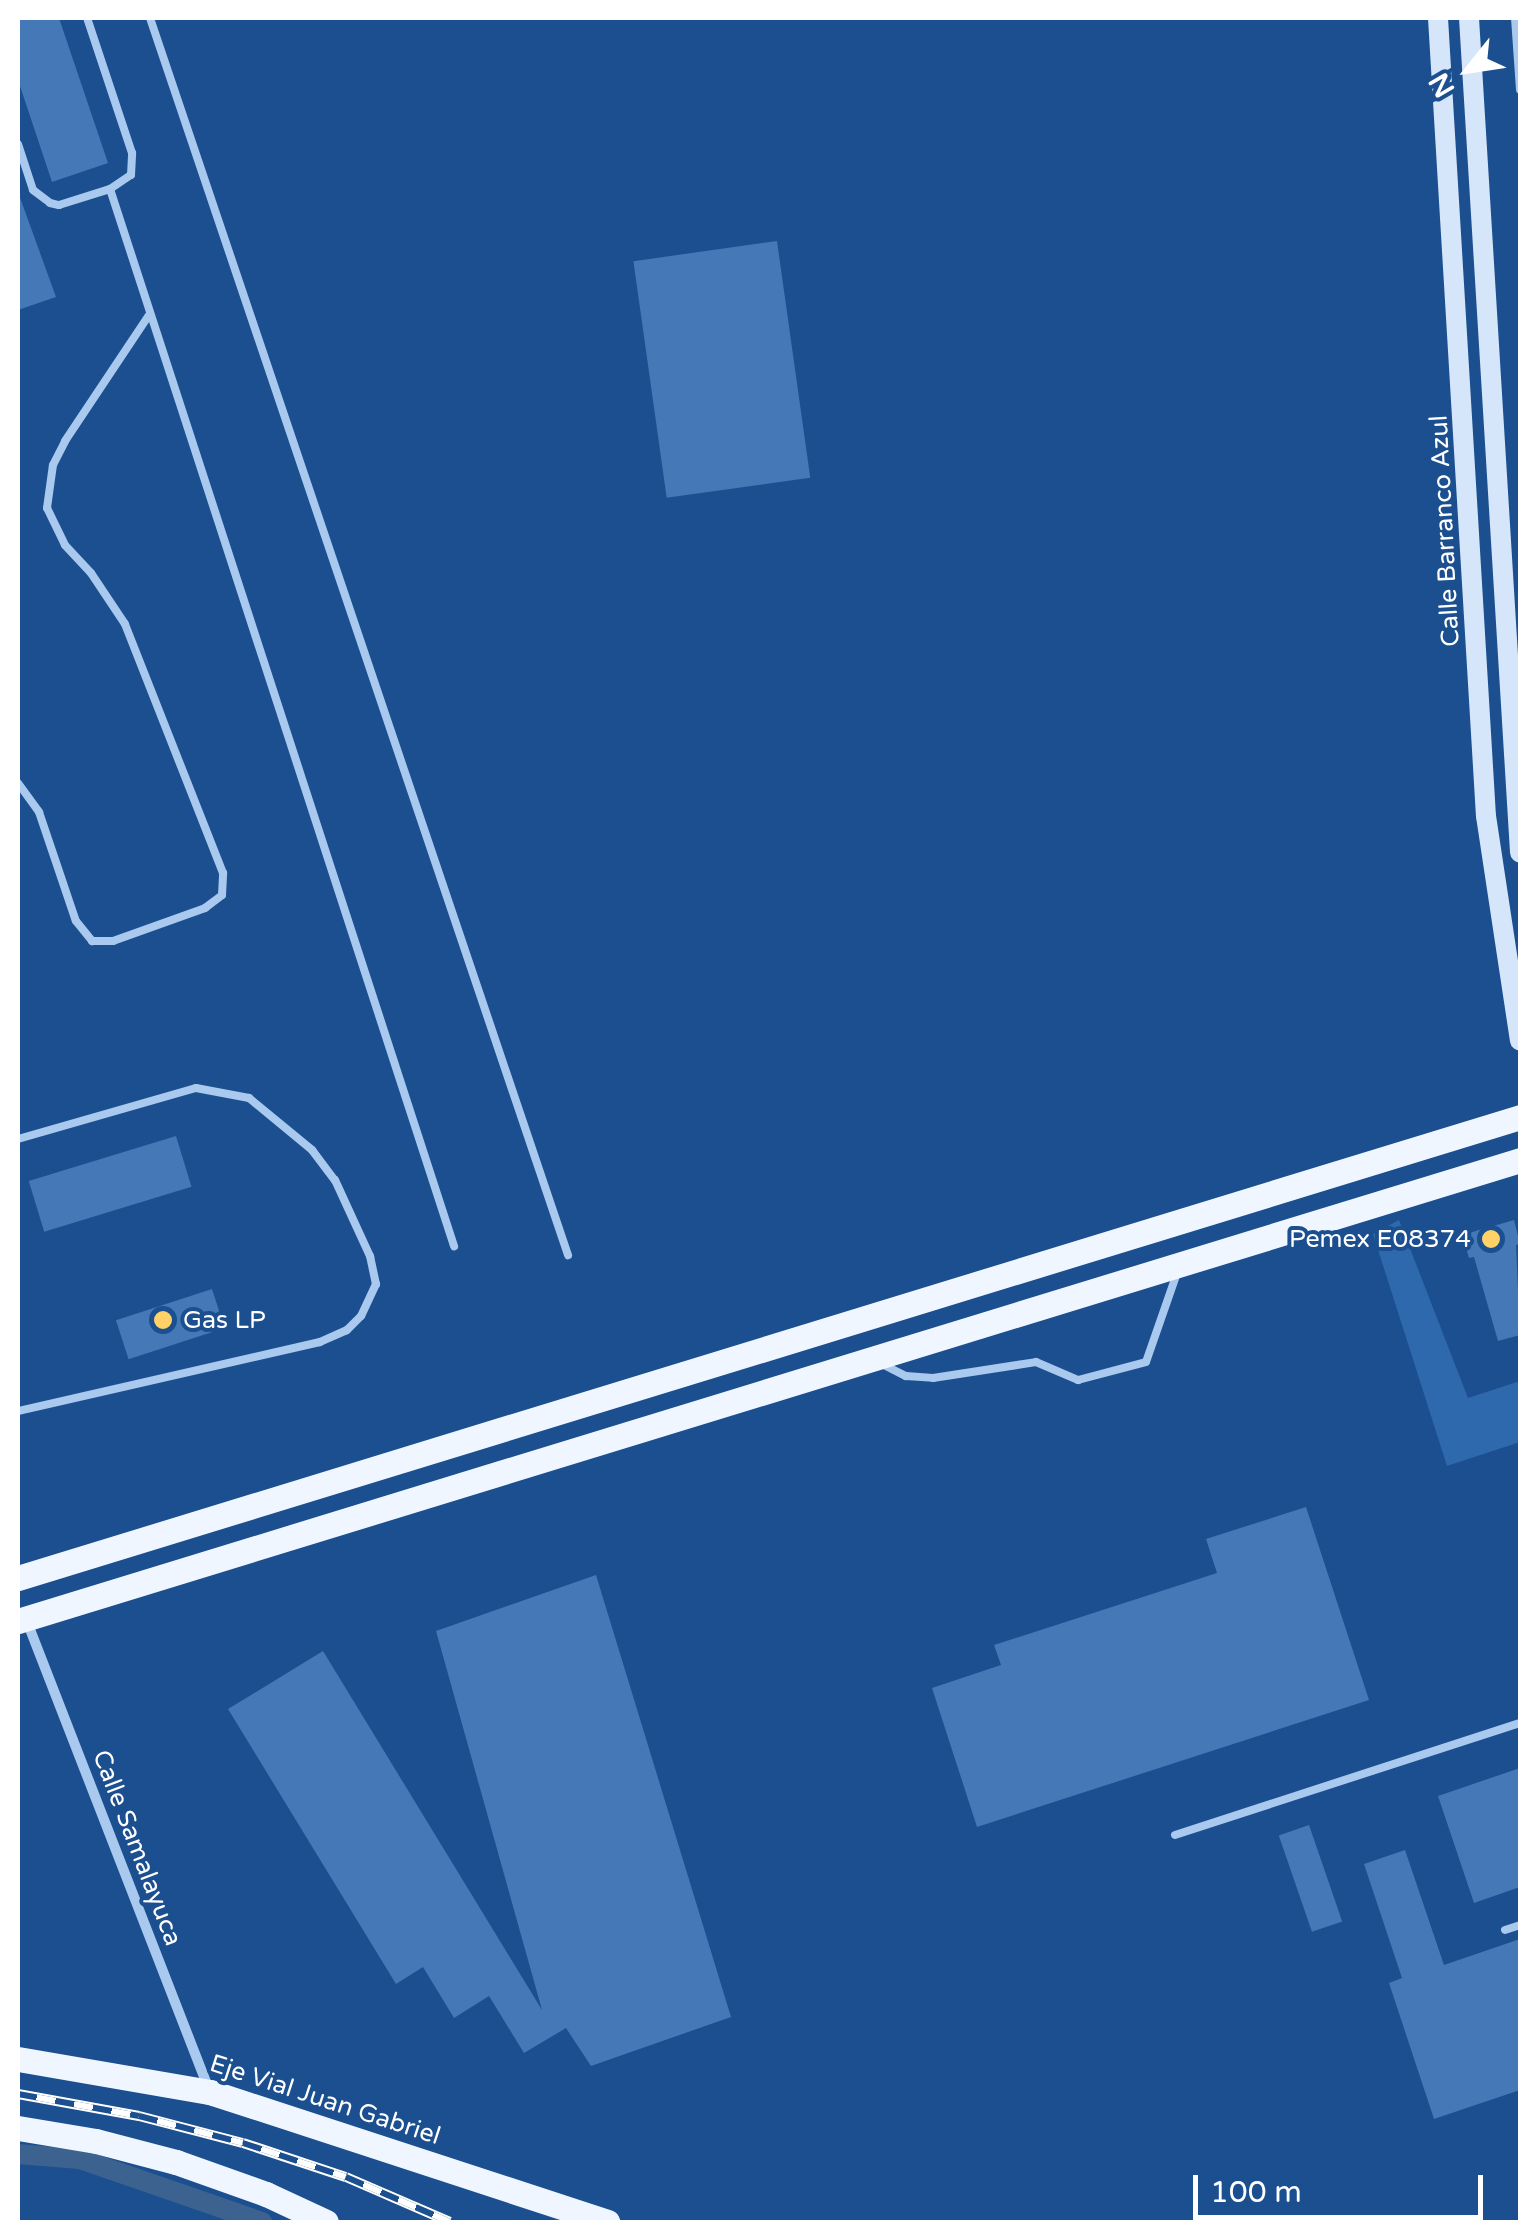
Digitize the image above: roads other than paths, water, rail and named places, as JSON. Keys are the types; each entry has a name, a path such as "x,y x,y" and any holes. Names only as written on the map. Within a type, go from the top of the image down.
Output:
{"main road":[{"name":"Calle Barranco Azul","path":"1438,18 1486,816 1520,1040"},
{"path":"1469,18 1520,852"},
{"path":"18,1578 1520,1117"},
{"path":"22,1620 1520,1160"},
{"path":"1462,1177 1520,1174"},
{"path":"220,1516 232,1555"},
{"name":"Eje Vial Juan Gabriel","path":"18,2059 210,2092 608,2222"},
{"path":"18,2128 96,2141 176,2162 266,2194 326,2222"}],"street":[{"name":"Calle Samalayuca","path":"22,1620 210,2092"}],"lane":[{"path":"18,144 34,190 50,203 59,205 124,184 134,164 87,18"},
{"path":"150,18 568,1255"},
{"path":"1514,18 1520,90"},
{"path":"110,188 454,1246"},
{"path":"18,784 39,812 76,921 92,941 113,941 205,908 222,894 223,872 126,624 91,573 64,545 47,508 50,476 65,442 149,316"},
{"path":"18,1139 196,1088 248,1098 312,1150 335,1180 370,1256 376,1284 361,1316 347,1330 320,1342 18,1411"},
{"path":"875,1360 919,1378 1036,1362 1078,1380 1146,1362 1180,1264"},
{"path":"1175,1835 1520,1723"},
{"path":"1504,1930 1520,1925"}],"waterway":[{"path":"18,2154 80,2159 262,2222"}],"railway":[{"path":"18,2094 139,2116 243,2143 346,2177 450,2222"}],"place":[{"name":"Pemex E08374","path":"1491,1239"},
{"name":"Gas LP","path":"163,1320"}]}
